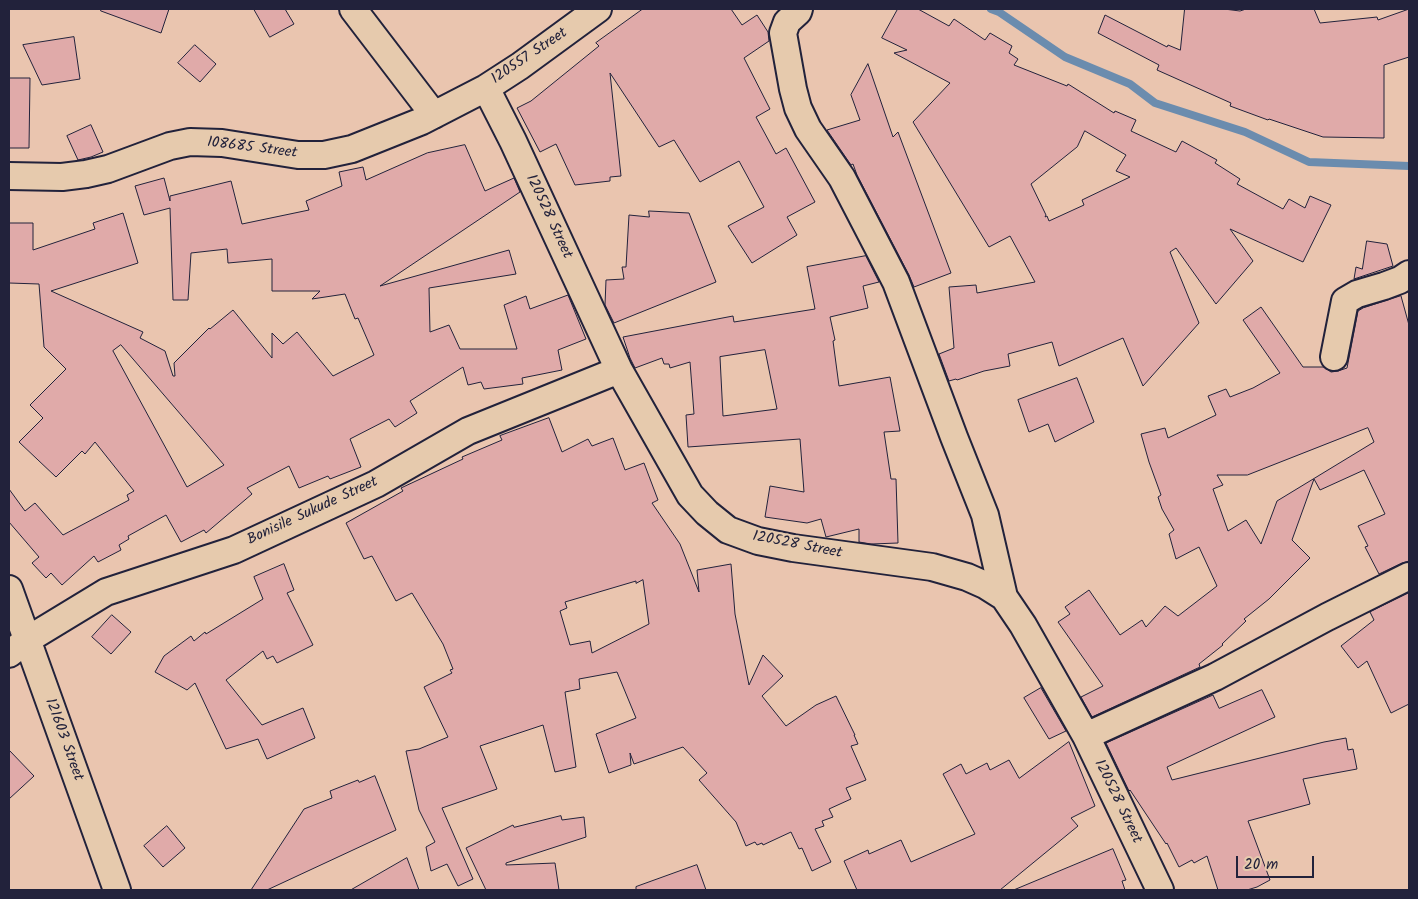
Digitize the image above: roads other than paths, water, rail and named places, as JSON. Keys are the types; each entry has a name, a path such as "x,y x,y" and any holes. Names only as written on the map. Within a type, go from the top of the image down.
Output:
{"street":[{"path":"353,9 434,115"},
{"name":"120557 Street","path":"486,88 520,66 598,9"},
{"path":"799,9 787,22 784,33 793,90 798,108 808,129 842,178 896,282 985,515 1004,597"},
{"name":"108685 Street","path":"9,176 62,177 86,174 108,169 170,146 190,142 222,143 298,155 324,155 361,146 434,115 486,88"},
{"name":"120528 Street","path":"486,88 513,141 620,370 690,495 728,530 758,541 793,548 932,568 967,577 985,585 1004,597 1023,625 1086,736 1160,890"},
{"path":"1334,357 1345,301 1357,294 1400,280 1409,274"},
{"name":"Bonisile Sukude Street","path":"18,647 106,592 234,550 376,484 468,430 620,370"},
{"path":"1086,736 1215,677 1409,576"},
{"name":"121603 Street","path":"9,589 18,647 117,890"}],"waterway":[{"path":"991,9 999,12 1065,57 1130,84 1155,103 1245,132 1309,162 1409,166"}]}
